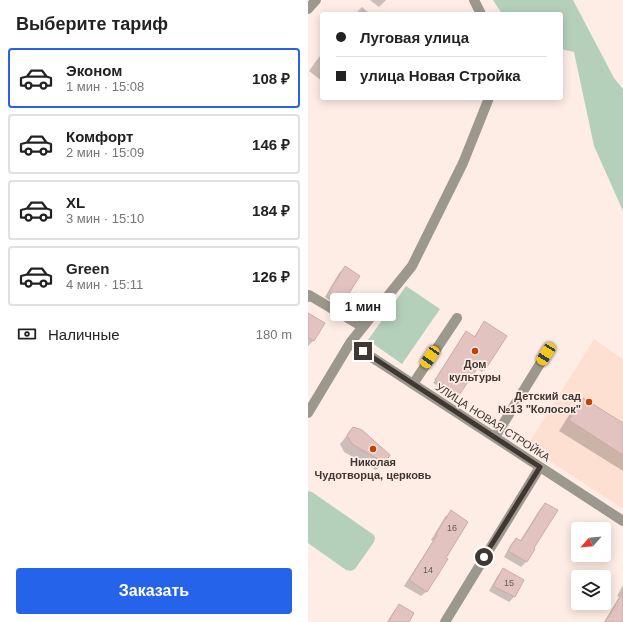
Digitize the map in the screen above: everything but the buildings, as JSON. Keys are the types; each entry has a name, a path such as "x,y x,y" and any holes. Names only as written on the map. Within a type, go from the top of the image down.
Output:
{"street":[{"path":"308,9 316,0"},
{"path":"474,0 480,12"},
{"path":"308,412 350,343 412,266 463,163 487,100"},
{"path":"308,296 309,295 363,328"},
{"path":"413,384 457,318"},
{"name":"УЛИЦА НОВАЯ СТРОЙКА","path":"350,343 623,521"},
{"path":"494,437 546,354"},
{"path":"445,622 540,467"}],"shaded area":[{"name":"Детский сад №13 \"Колосок\"","path":"594,339 623,359 623,509 527,446"}],"green space":[{"path":"493,0 573,0 614,78 623,89 623,211 594,146 574,52 563,49 563,12 501,12"},
{"path":"406,286 440,309 402,364 368,340"},
{"path":"308,491 312,492 374,535 374,542 355,569 351,571 346,570 308,543"}],"place":[{"name":"Дом культуры","path":"475,351"},
{"name":"Детский сад №13 \"Колосок\"","path":"589,402"},
{"name":"Николая Чудотворца, церковь","path":"373,449"}],"route":[{"path":"363,351 540,467 484,557"}]}
